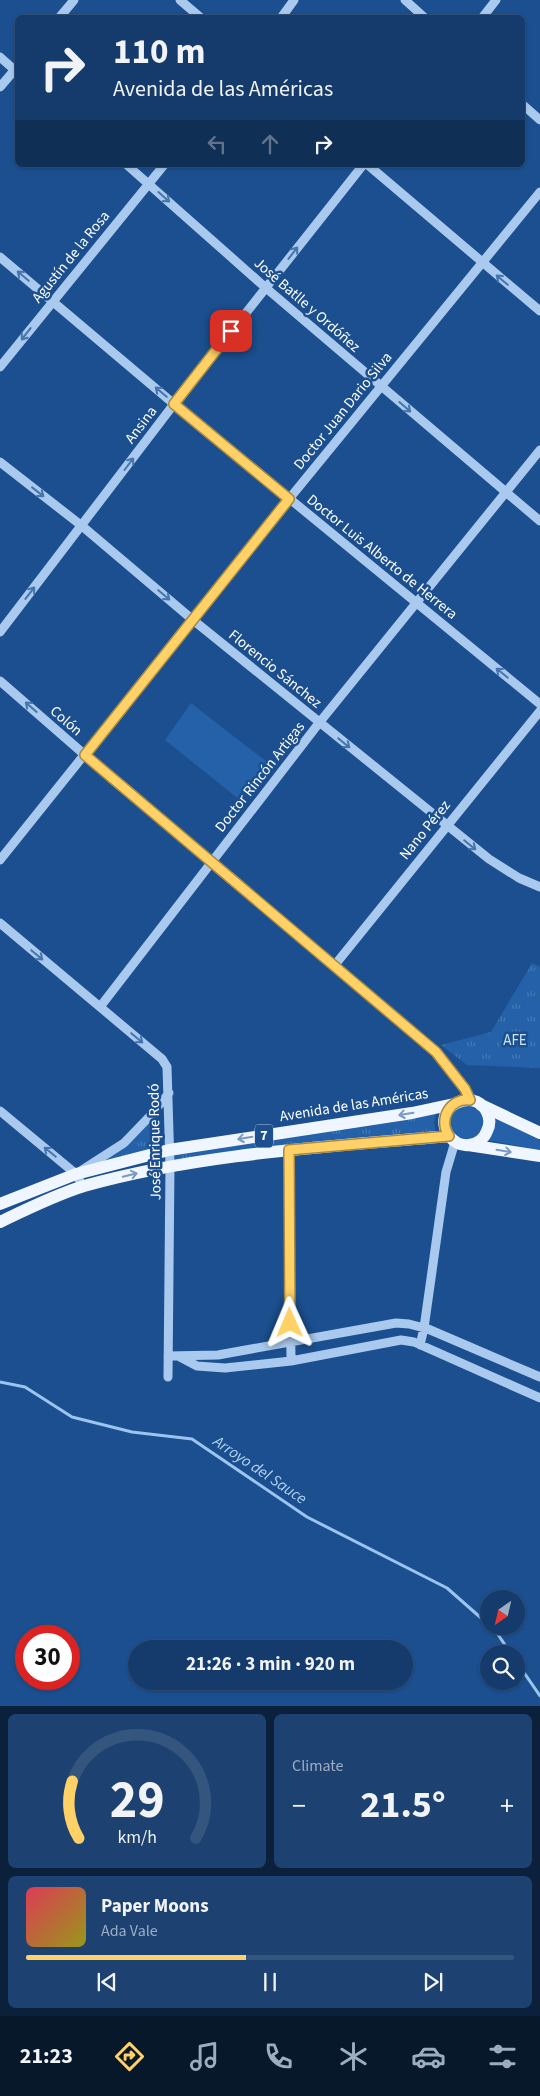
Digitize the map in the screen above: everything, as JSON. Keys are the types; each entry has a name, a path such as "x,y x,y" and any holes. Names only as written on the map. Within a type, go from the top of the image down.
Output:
{"main road":[{"name":"Avenida de las Américas","path":"0,1204 76,1174 169,1150 412,1113 454,1104 462,1100 475,1102"},
{"path":"475,1102 540,1133"},
{"path":"468,1145 481,1140 488,1130 488,1115 475,1102"},
{"name":"Avenida de las Américas","path":"452,1139 445,1128 444,1119 448,1110 454,1104"},
{"path":"452,1139 468,1145 540,1156"},
{"name":"7","path":"0,1222 48,1200 83,1187 170,1166 289,1150 452,1139"}],"street":[{"path":"62,15 74,0"},
{"path":"180,0 198,15"},
{"path":"282,15 294,0"},
{"path":"405,0 422,15"},
{"path":"484,15 496,0"},
{"path":"0,58 15,69"},
{"path":"0,87 15,71"},
{"path":"525,107 540,120"},
{"name":"José Batlle y Ordóñez","path":"129,167 266,288 540,522"},
{"name":"Agustín de la Rosa","path":"0,367 162,167"},
{"name":"Ansina","path":"0,632 174,404 361,167"},
{"path":"370,167 540,311"},
{"name":"Doctor Juan Dario Silva","path":"0,860 289,499 540,192"},
{"name":"Doctor Luis Alberto de Herrera","path":"0,257 174,404 540,704"},
{"name":"Doctor Rincón Artigas","path":"100,1007 319,722 540,450"},
{"name":"Florencio Sánchez","path":"0,462 82,526 193,620 489,859 519,878 540,887"},
{"name":"Colón","path":"0,681 210,862 436,1052 475,1102"},
{"name":"Nano Pérez","path":"334,966 540,711"},
{"name":"José Enrique Rodó","path":"0,924 162,1059 167,1067 173,1356 168,1377"},
{"path":"76,1174 124,1143 169,1093"},
{"path":"0,1111 76,1174 83,1187"},
{"path":"420,1345 452,1139"},
{"path":"289,1150 291,1361"},
{"path":"173,1356 218,1355 396,1323 424,1328 540,1378"},
{"path":"173,1356 197,1366 225,1368 291,1361 401,1340 420,1345 540,1398"}],"green space":[{"path":"191,703 271,765 241,801 165,740"},
{"name":"AFE","path":"532,963 540,967 540,1068 467,1065 441,1045 491,1032"},
{"path":"467,1105 479,1110 484,1122 479,1134 467,1139 455,1134 450,1122 455,1110"},
{"path":"437,1110 434,1122 436,1134 371,1136 172,1163 172,1154"},
{"path":"160,1113 159,1147 101,1163"},
{"path":"492,1116 540,1140 540,1150 487,1140"}],"waterway":[{"name":"Arroyo del Sauce","path":"0,1382 25,1387 72,1417 132,1432 192,1439 307,1517 447,1588 480,1617"},
{"name":"Arroyo del Sauce","path":"498,1635 505,1645"},
{"name":"Arroyo del Sauce","path":"525,1674 540,1696"}],"route":[{"path":"231,331 174,404 289,499 85,755 436,1052 465,1089 470,1100 458,1102 448,1110 444,1123 449,1136 289,1150 290,1323"}]}
